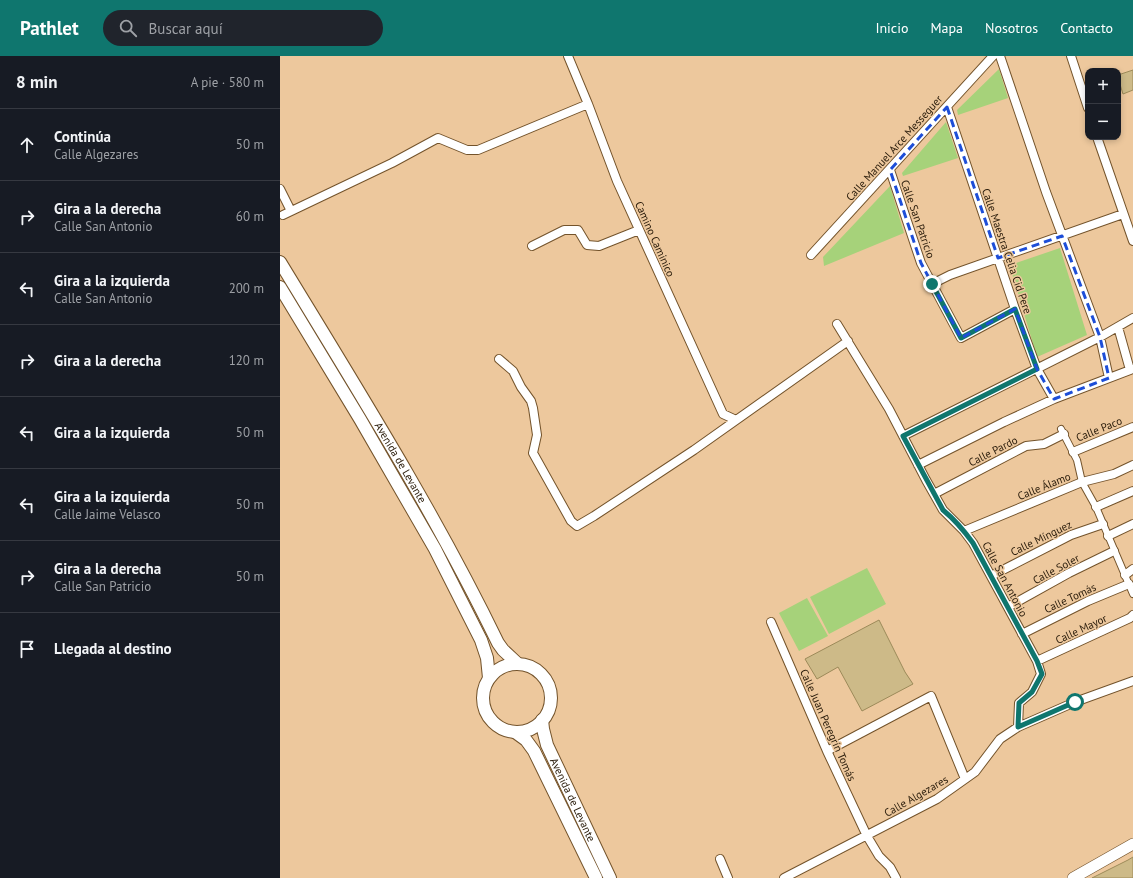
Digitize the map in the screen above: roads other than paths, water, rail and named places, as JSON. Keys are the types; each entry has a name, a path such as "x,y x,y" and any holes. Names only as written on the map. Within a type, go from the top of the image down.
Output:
{"main road":[{"name":"Avenida de Levante","path":"280,262 423,500 498,643 503,650 518,664"},
{"name":"Avenida de Levante","path":"280,287 360,419 434,548 481,640 487,658 489,678"},
{"path":"518,664 536,670 545,679 550,690 550,703 546,715 533,728 515,732 503,729 493,722 484,707 483,695 489,678 498,669 505,666 518,664"},
{"name":"Avenida de Levante","path":"542,720 547,745 610,878"},
{"name":"Avenida de Levante","path":"515,732 526,740 534,751 596,878"},
{"path":"1073,878 1133,844"}],"street":[{"name":"Camino Caminico","path":"568,56 617,181 723,414 736,420"},
{"name":"Calle Manuel Arce Messeguer","path":"812,255 993,56"},
{"path":"1000,56 1043,184 1100,337 1109,378"},
{"path":"1071,56 1087,104"},
{"path":"283,215 392,163 438,138 467,150 478,150 588,104"},
{"name":"Calle Maestra Celia Cid Pere","path":"947,107 1015,309 1037,369 1054,399"},
{"path":"1099,140 1133,241"},
{"name":"Calle San Patricio","path":"890,170 921,263 961,338 1015,309"},
{"path":"280,189 291,211"},
{"path":"932,284 950,275 1123,214"},
{"path":"532,246 564,230 578,230 587,245 599,246 639,230"},
{"path":"903,436 1100,337 1133,318"},
{"name":"Calle San Antonio","path":"837,324 889,409 943,510 964,531 973,543 1037,661 1042,674 1032,692 1019,703 1018,727"},
{"path":"918,465 1054,399 1132,369 1118,326"},
{"path":"498,359 513,371 521,387 531,401 537,434 533,452 571,521 577,526 694,450 848,341"},
{"name":"Calle Paco","path":"1073,452 1133,428"},
{"path":"1063,431 1078,460 1082,482 1096,507 1133,594"},
{"name":"Calle Pardo","path":"934,494 1026,446 1044,444 1063,431"},
{"name":"Calle Álamo","path":"964,531 1082,482 1114,474 1133,465"},
{"path":"1096,507 1133,491"},
{"name":"Calle Mínguez","path":"991,576 1071,535 1103,524"},
{"path":"1108,536 1133,524"},
{"name":"Calle Soler","path":"1008,607 1069,573 1114,551"},
{"path":"1125,575 1133,569"},
{"name":"Calle Tomás","path":"1022,634 1088,601 1129,584"},
{"name":"Calle Mayor","path":"1037,661 1130,618 1133,615"},
{"name":"Calle Juan Peregrín Tomás","path":"771,622 827,751 867,836 878,856 890,867 896,878"},
{"name":"Calle Algezares","path":"785,878 937,799 975,772 1000,739 1018,727 1075,702 1133,681"},
{"path":"827,751 931,696 965,779"},
{"path":"720,859 728,878"}]}
